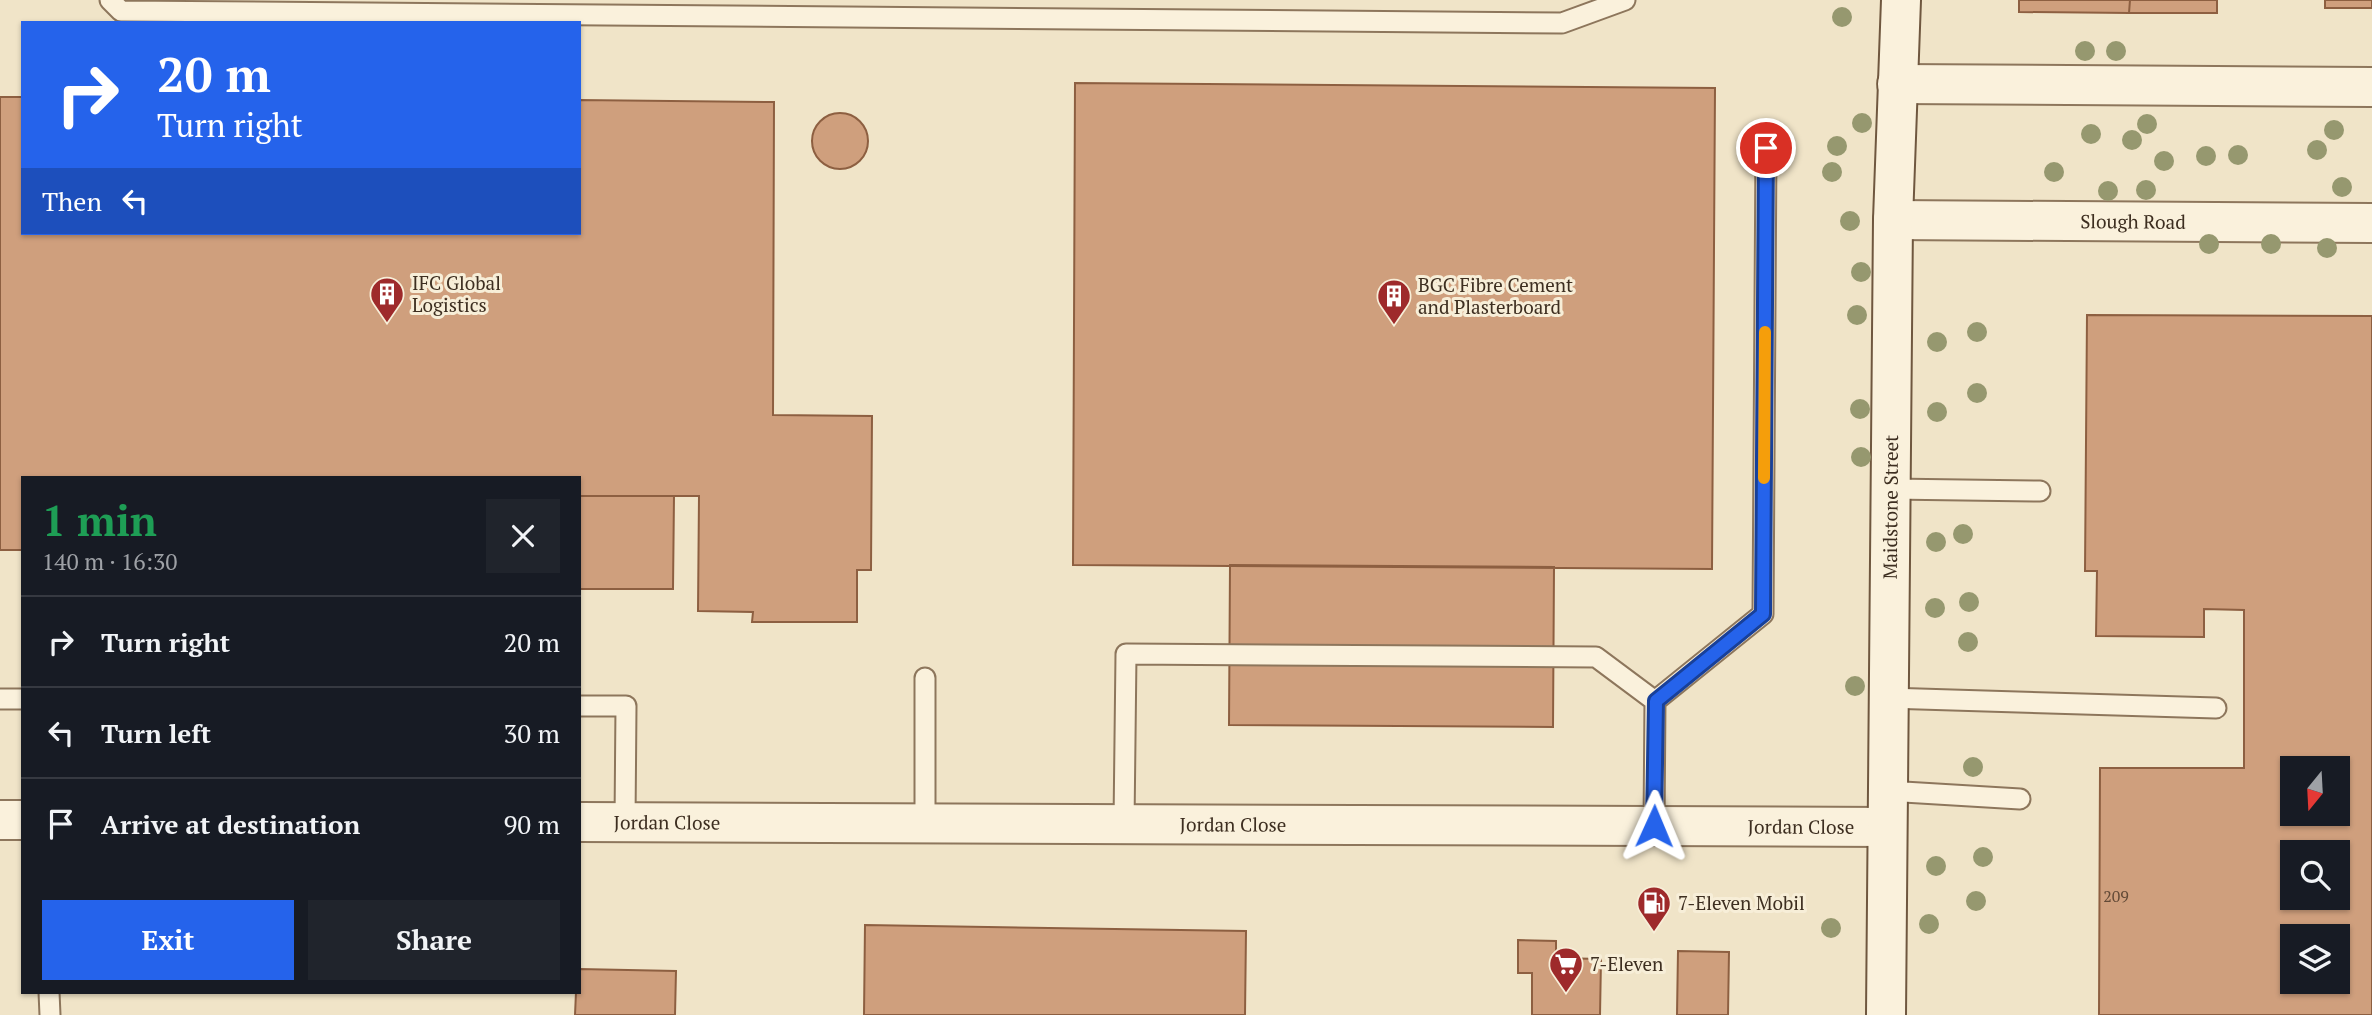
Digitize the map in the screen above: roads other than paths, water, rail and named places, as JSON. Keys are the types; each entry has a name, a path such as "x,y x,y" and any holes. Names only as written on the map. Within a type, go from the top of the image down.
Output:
{"street":[{"name":"Maidstone Street","path":"1886,1015 1893,220 1900,0"},
{"path":"1897,84 2372,87"},
{"name":"Slough Road","path":"1893,220 2372,223"},
{"name":"Jordan Close","path":"581,822 1654,826 1887,809"},
{"path":"0,820 21,820"}],"lane":[{"path":"110,0 121,11 1562,23 1625,0"},
{"path":"1654,826 1656,701 1763,614 1766,148"},
{"path":"1891,489 2040,491"},
{"path":"1124,824 1126,654 1596,657 1656,701"},
{"path":"925,678 925,823"},
{"path":"1887,698 2216,708"},
{"path":"0,699 21,699"},
{"path":"581,706 626,706 625,822"},
{"path":"1887,809 2020,799"},
{"path":"49,994 50,1015"}],"place":[{"name":"IFC Global Logistics","path":"387,324"},
{"name":"BGC Fibre Cement and Plasterboard","path":"1394,326"},
{"name":"7-Eleven Mobil","path":"1654,933"},
{"name":"7-Eleven","path":"1566,994"}]}
